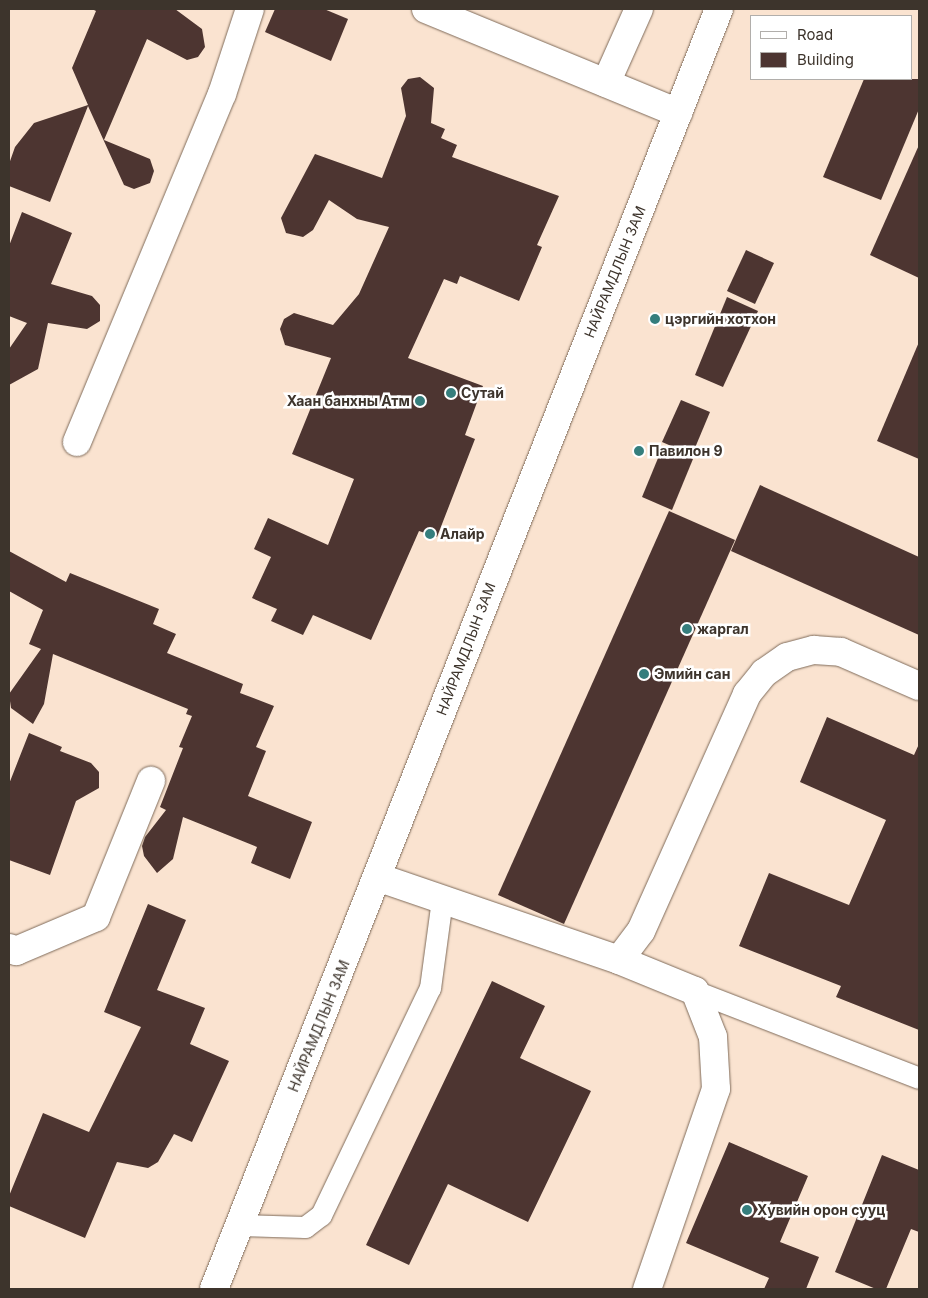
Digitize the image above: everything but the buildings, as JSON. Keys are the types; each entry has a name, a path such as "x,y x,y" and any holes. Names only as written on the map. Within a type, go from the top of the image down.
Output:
{"street":[{"path":"77,442 222,94 250,9"},
{"path":"426,9 678,113"},
{"path":"606,83 639,9"},
{"name":"НАЙРАМДЛЫН ЗАМ","path":"214,1289 720,9"},
{"path":"619,960 641,932 747,694 764,672 787,658 805,653 841,652 919,686"},
{"path":"9,948 16,952 96,917 152,781"},
{"path":"377,878 619,960 695,991 713,1037 716,1089 647,1289"}],"lane":[{"path":"240,1225 305,1227 321,1215 430,988 442,900"},
{"path":"695,991 919,1078"}],"place":[{"name":"цэргийн хотхон","path":"655,319"},
{"name":"Сутай","path":"451,393"},
{"name":"Хаан банхны Атм","path":"420,401"},
{"name":"Павилон 9","path":"639,451"},
{"name":"Алайр","path":"430,534"},
{"name":"жаргал","path":"687,629"},
{"name":"Эмийн сан","path":"644,674"},
{"name":"Хувийн орон сууц","path":"747,1210"}]}
